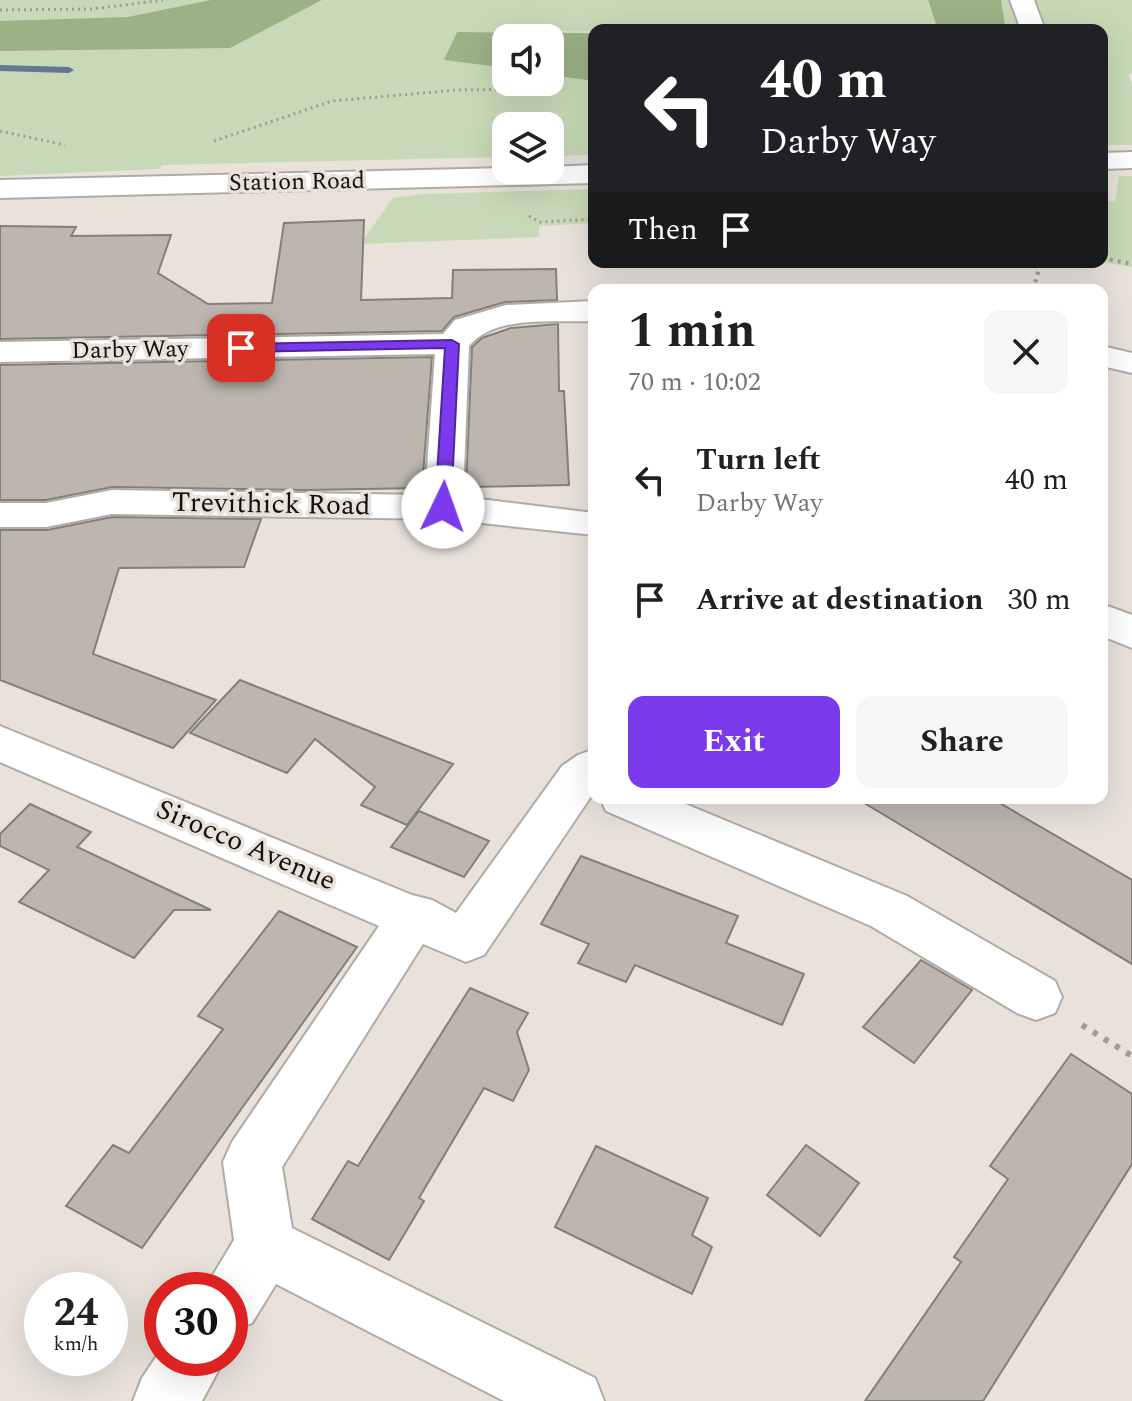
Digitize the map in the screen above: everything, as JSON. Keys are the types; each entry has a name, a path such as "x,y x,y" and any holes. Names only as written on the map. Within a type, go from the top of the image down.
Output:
{"street":[{"path":"1022,0 1031,24"},
{"path":"1108,161 1132,160"},
{"name":"Station Road","path":"0,189 588,174"},
{"path":"443,507 452,344 467,327 506,315 588,311"},
{"name":"Darby Way","path":"0,352 452,344"},
{"path":"1108,357 1132,363"},
{"name":"Trevithick Road","path":"0,515 46,515 112,502 443,507 588,530"},
{"path":"1108,621 1132,633"},
{"name":"Sirocco Avenue","path":"8,758 414,915 466,940 588,778"},
{"path":"637,804 889,911 1036,997"},
{"path":"248,1273 265,1246 252,1162 414,915"},
{"path":"265,1246 572,1401"},
{"path":"165,1401 181,1376"}],"path":[{"path":"0,10 92,9 163,0"},
{"path":"156,185 201,145 332,101 492,90"},
{"path":"1108,259 1132,264"}],"green space":[{"path":"0,0 277,0 252,36 322,0 928,0 936,24 588,24 588,31 564,32 564,24 492,24 492,32 457,32 445,60 492,66 492,96 564,96 564,77 588,80 588,155 564,156 564,112 492,112 492,157 162,165 159,169 0,176"},
{"path":"211,0 322,0 230,48 0,51 0,21 128,17"},
{"path":"928,0 1001,0 1005,24 936,24"},
{"path":"1001,0 1132,0 1132,74 1128,75 1132,83 1132,145 1108,145 1108,24 1005,24"},
{"path":"457,32 492,32 492,66 444,60"},
{"path":"564,33 588,33 588,80 564,77"},
{"path":"1119,176 1132,176 1132,267 1108,263 1108,201 1115,202"},
{"path":"588,189 588,223 539,226 539,237 360,244 393,198 423,194"}],"building":[{"path":"364,220 361,300 452,298 453,270 556,269 557,300 505,302 454,317 442,331 0,339 0,226 76,227 71,236 171,235 158,273 208,304 272,303 284,223"},
{"path":"558,324 559,391 564,391 569,485 466,487 472,347 482,338 511,328"},
{"path":"432,357 422,488 112,487 46,500 0,500 0,365"},
{"path":"112,517 261,519 244,567 119,568 93,654 216,700 173,748 0,680 0,530 47,530"},
{"path":"240,680 453,764 407,825 361,805 375,787 315,739 287,773 190,733"},
{"path":"30,804 91,832 77,847 211,910 174,910 134,958 19,902 49,870 0,846 0,834"},
{"path":"866,804 1001,804 1132,880 1132,964"},
{"path":"419,811 489,841 464,877 391,847"},
{"path":"581,856 738,916 726,943 804,974 782,1025 635,965 626,982 578,963 589,944 541,924"},
{"path":"279,911 357,947 142,1248 66,1206 113,1145 129,1153 223,1029 198,1016"},
{"path":"921,960 972,990 914,1063 863,1027"},
{"path":"470,988 528,1013 517,1032 529,1070 513,1101 484,1088 419,1198 424,1201 389,1260 312,1219 348,1161 358,1166"},
{"path":"1071,1054 1132,1094 1132,1164 983,1401 865,1401 961,1262 954,1257 1008,1179 990,1166"},
{"path":"806,1145 859,1183 820,1236 767,1195"},
{"path":"596,1146 708,1198 692,1235 712,1247 692,1294 555,1227"}],"waterway":[{"path":"0,68 69,70"}],"route":[{"path":"241,348 452,344 443,507"}]}
